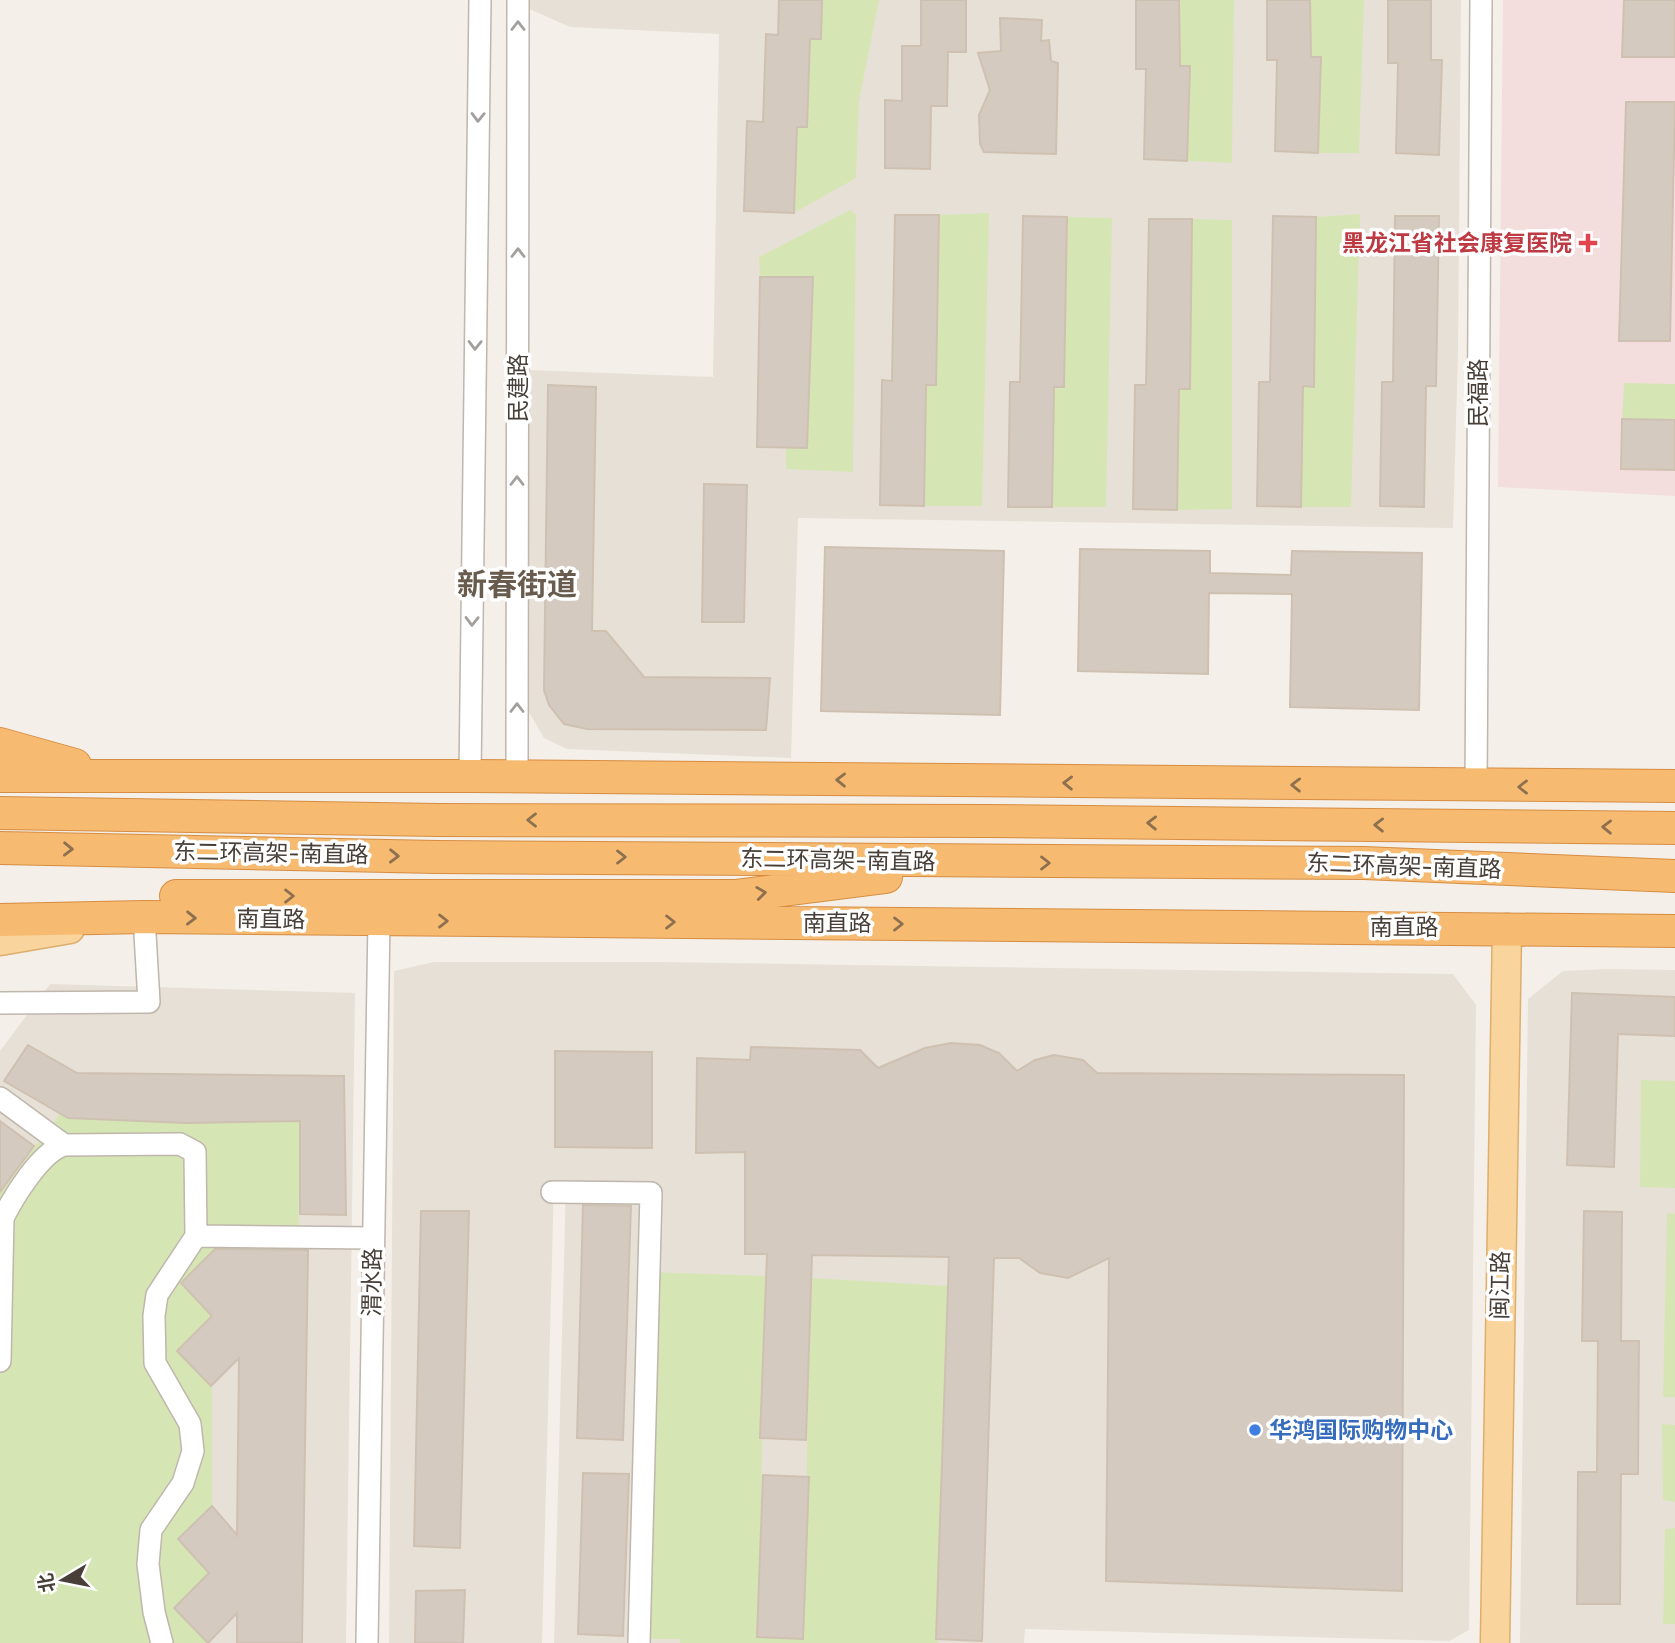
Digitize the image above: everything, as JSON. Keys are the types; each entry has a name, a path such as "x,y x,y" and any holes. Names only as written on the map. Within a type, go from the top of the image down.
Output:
{"highway":[{"path":"0,744 107,774"},
{"path":"0,777 107,774 517,776 1672,789"},
{"path":"0,777 50,789 128,794 721,800 986,821"},
{"name":"东二环高架-南直路","path":"0,813 438,820 986,821 1675,828"},
{"name":"东二环高架-南直路","path":"0,848 994,863 1364,863 1675,876"},
{"path":"0,901 119,896 735,896 994,863"},
{"name":"南直路","path":"0,920 144,917 1670,928"}],"main road":[{"path":"0,941 144,917"},
{"name":"闽江路","path":"1495,1643 1516,928"},
{"name":"闽江路","path":"1510,1643 1516,928"}],"street":[{"name":"民建路","path":"470,776 480,0"},
{"name":"民建路","path":"517,776 518,0"},
{"name":"民福路","path":"1476,787 1481,0"},
{"path":"0,1003 149,1002 144,917"},
{"name":"渭水路","path":"367,1643 379,920"},
{"path":"0,1098 64,1145"},
{"path":"0,1361 3,1218 11,1202 52,1149 64,1145 180,1144 195,1152 196,1236 157,1295 154,1316 155,1363 190,1424 194,1451 183,1483 151,1530 148,1564 162,1643"},
{"path":"552,1192 651,1193 639,1643"},
{"path":"196,1236 373,1238"}],"shaded area":[{"path":"527,0 1461,0 1458,352 1453,528 798,518 791,758 567,749 544,738 526,707 522,683 529,370 713,377 719,34 570,27 527,8"},
{"name":"黑龙江省社会康复医院","path":"1503,0 1675,0 1675,496 1498,487"},
{"path":"434,962 658,962 1453,974 1476,1005 1469,1630 1449,1641 1025,1629 1024,1643 554,1643 566,1181 554,1180 542,1643 389,1643 394,971"},
{"path":"1675,970 1675,1643 1520,1643 1528,999 1563,971"},
{"path":"50,984 355,993 346,1643 0,1643 0,1051"}],"green space":[{"path":"822,0 879,0 859,101 856,178 794,213 797,127 810,39 821,39"},
{"path":"1179,0 1234,0 1232,163 1187,161 1190,67 1180,66"},
{"path":"1310,0 1364,0 1359,153 1318,153 1321,58 1311,57"},
{"path":"850,210 856,215 853,472 786,469 786,448 807,448 813,277 760,277 759,257"},
{"path":"989,213 982,506 924,506 926,385 936,385 939,215"},
{"path":"1360,214 1351,507 1301,507 1303,386 1314,386 1316,217"},
{"path":"1067,217 1112,218 1106,507 1052,507 1054,387 1064,386"},
{"path":"1192,219 1232,220 1232,509 1177,510 1179,389 1190,389"},
{"path":"1624,383 1675,384 1675,420 1622,419"},
{"path":"1641,1080 1675,1081 1675,1188 1640,1187"},
{"path":"60,1114 68,1118 186,1123 300,1121 298,1250 215,1249 181,1282 212,1316 212,1506 178,1539 209,1573 174,1608 208,1643 0,1643 0,1192"},
{"path":"1667,1213 1675,1214 1675,1397 1663,1397"},
{"path":"649,1272 766,1276 758,1637 803,1638 811,1278 948,1286 938,1643 680,1643 680,1639 639,1639"},
{"path":"1662,1424 1675,1425 1675,1502 1663,1500"},
{"path":"1675,1528 1675,1624 1663,1624 1665,1529"}],"building":[{"path":"779,0 822,0 821,39 810,39 807,127 797,127 794,213 744,211 747,121 763,122 766,34 778,35"},
{"path":"921,0 966,0 966,52 948,52 947,106 931,106 930,169 885,168 885,100 902,101 902,46 921,46"},
{"path":"1136,0 1179,0 1180,66 1190,66 1187,161 1144,159 1146,69 1136,69"},
{"path":"1267,0 1310,0 1311,57 1321,57 1318,153 1275,151 1277,60 1267,60"},
{"path":"1388,0 1431,0 1431,60 1442,60 1439,155 1396,153 1398,63 1388,63"},
{"path":"1624,0 1675,0 1675,57 1622,57"},
{"path":"1000,18 1042,20 1041,41 1049,40 1051,61 1058,63 1056,154 984,152 980,144 979,115 990,90 978,53 1001,51"},
{"path":"1626,102 1675,102 1670,341 1619,341"},
{"path":"895,215 939,215 936,385 926,385 924,506 880,505 882,380 892,381"},
{"path":"1023,216 1067,217 1064,387 1054,387 1052,507 1008,507 1010,382 1020,382"},
{"path":"1273,216 1316,217 1314,387 1303,386 1301,507 1257,506 1259,382 1270,382"},
{"path":"1395,216 1439,216 1436,386 1426,386 1424,507 1380,506 1382,382 1393,382"},
{"path":"1149,219 1192,219 1190,389 1179,389 1177,510 1133,509 1135,385 1146,385"},
{"path":"760,277 813,277 807,448 757,447"},
{"path":"548,385 596,387 592,631 606,631 644,677 770,678 766,730 587,729 564,724 549,705 544,690"},
{"path":"1622,419 1675,420 1675,470 1621,469"},
{"path":"704,484 747,485 744,622 702,622"},
{"path":"825,547 1004,551 1000,715 821,711"},
{"path":"1080,549 1210,551 1210,573 1291,575 1292,551 1422,553 1419,710 1290,707 1292,594 1209,593 1208,674 1078,671"},
{"path":"1572,993 1675,997 1675,1036 1618,1034 1614,1167 1567,1165"},
{"name":"华鸿国际购物中心","path":"951,1043 980,1045 999,1053 1017,1071 1035,1060 1054,1055 1083,1060 1097,1073 1404,1075 1402,1591 1106,1581 1109,1258 1068,1278 1040,1273 1019,1258 994,1258 982,1641 936,1639 949,1257 812,1255 806,1440 760,1438 767,1254 745,1254 745,1152 696,1153 697,1058 750,1060 751,1047 860,1050 878,1068 925,1048"},
{"path":"28,1045 77,1073 344,1076 346,1215 300,1214 300,1121 186,1123 68,1118 4,1081"},
{"path":"555,1051 652,1052 652,1148 555,1147"},
{"path":"0,1121 34,1146 0,1192"},
{"path":"583,1205 631,1206 623,1440 577,1438"},
{"path":"421,1211 469,1211 460,1548 414,1546"},
{"path":"1584,1211 1622,1212 1621,1341 1639,1341 1638,1474 1621,1474 1620,1604 1577,1604 1578,1472 1597,1472 1598,1341 1582,1341"},
{"path":"215,1249 308,1250 302,1643 237,1643 237,1613 208,1643 174,1608 209,1573 178,1539 212,1506 237,1535 239,1358 211,1386 177,1351 212,1316 181,1283"},
{"path":"583,1473 629,1474 623,1636 578,1634"},
{"path":"763,1475 809,1477 803,1639 757,1637"},
{"path":"465,1590 463,1643 415,1643 416,1591"}],"place":[{"name":"黑龙江省社会康复医院","path":"1588,243"},
{"name":"华鸿国际购物中心","path":"1255,1430"}],"district":[{"name":"新春街道","path":"517,585"}]}
